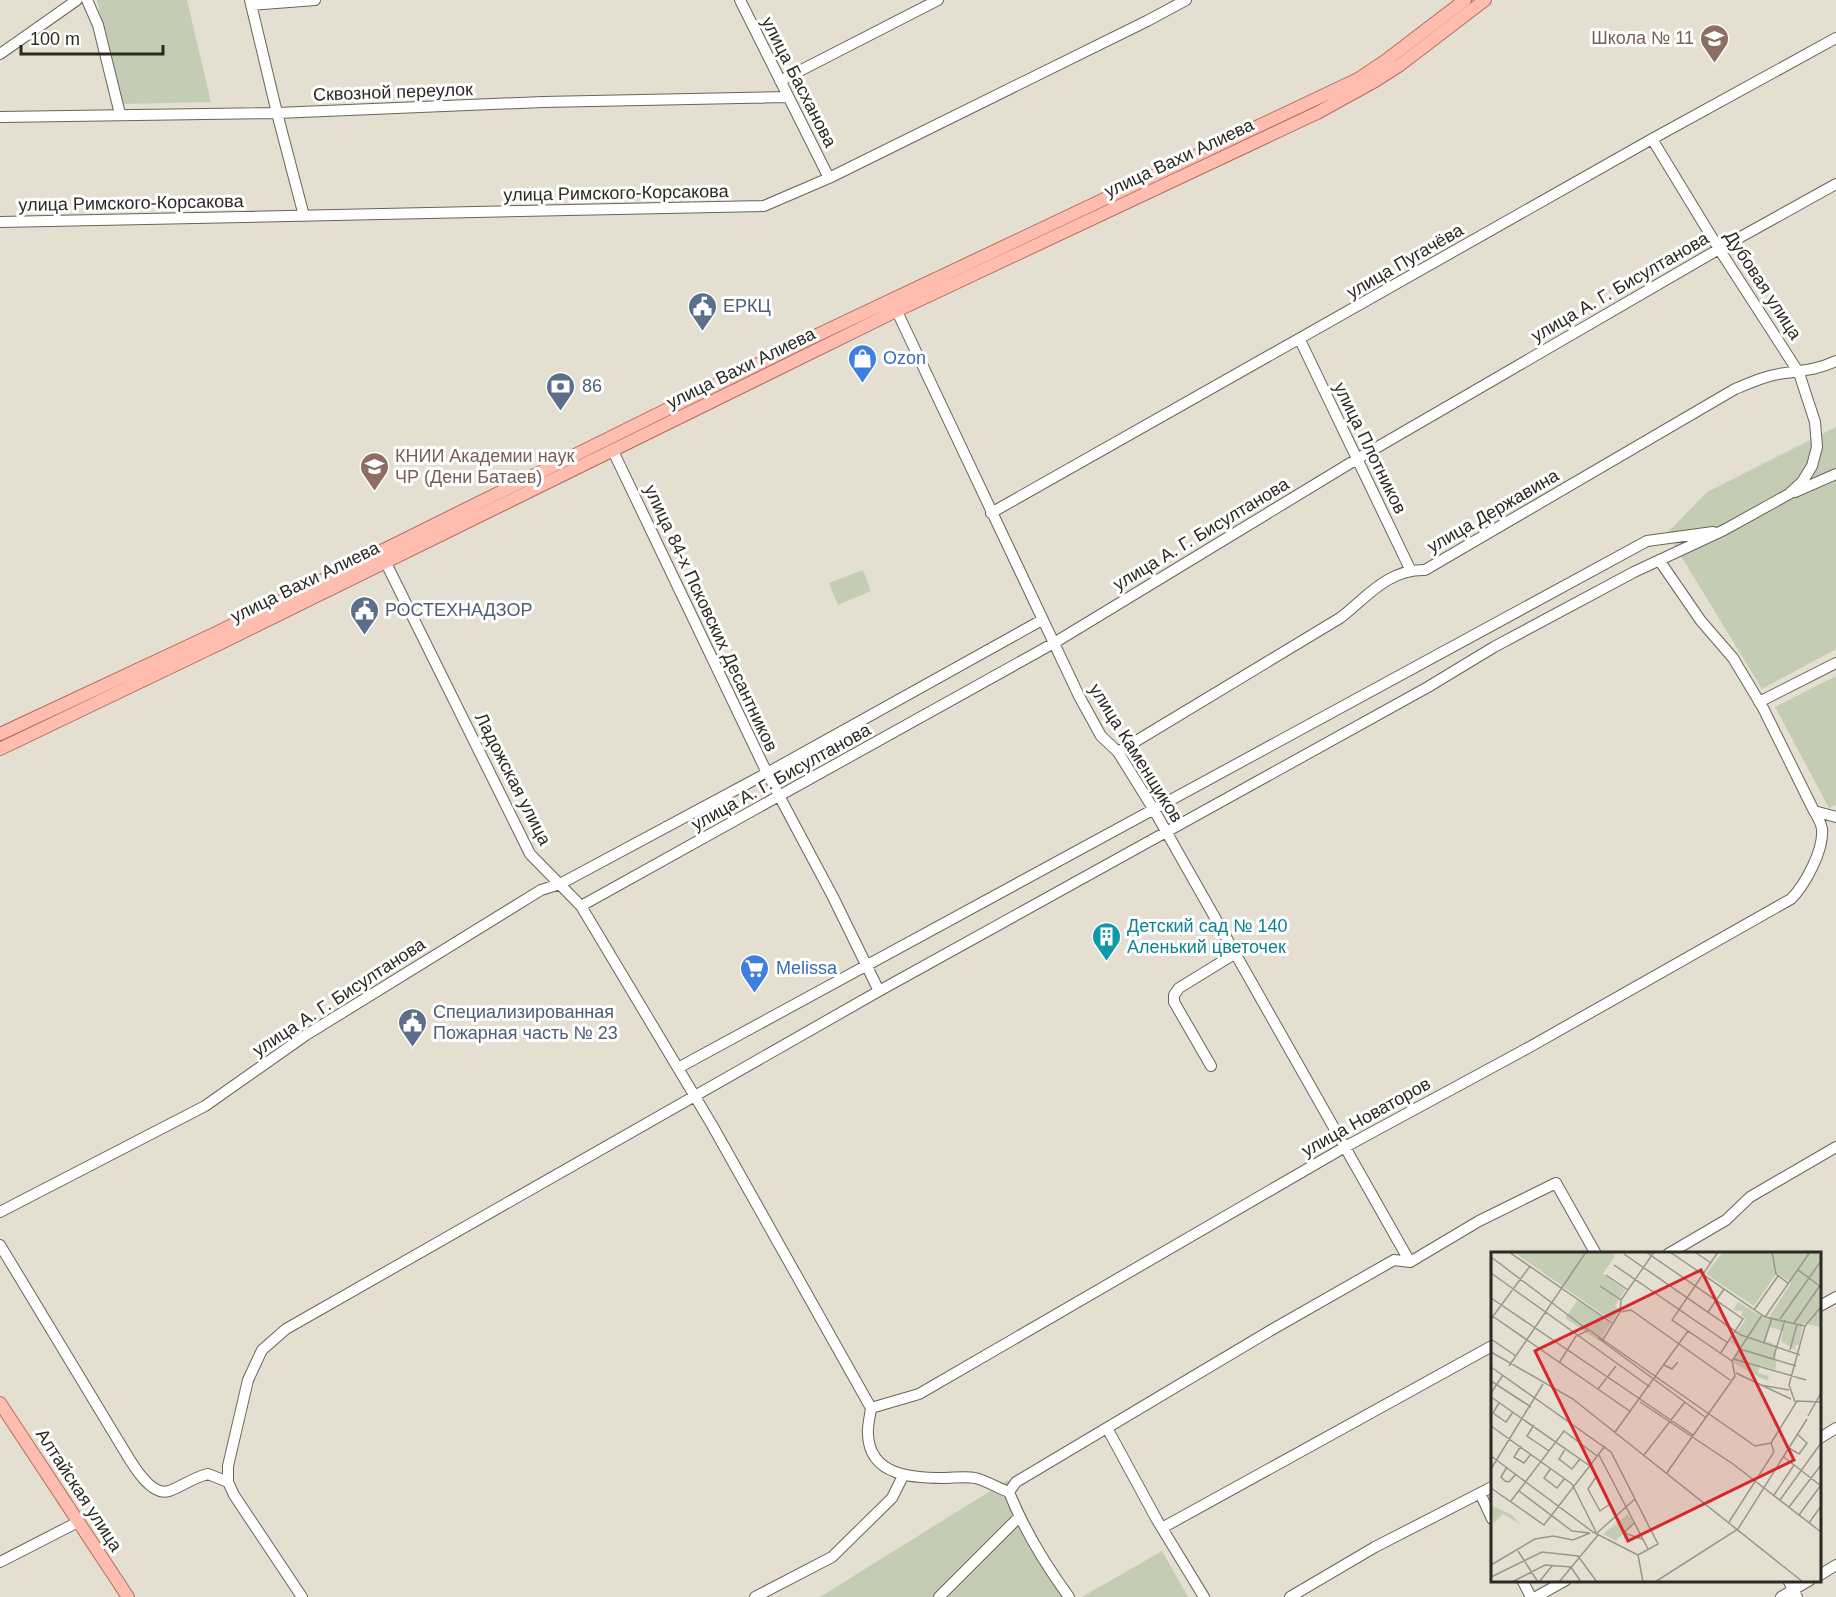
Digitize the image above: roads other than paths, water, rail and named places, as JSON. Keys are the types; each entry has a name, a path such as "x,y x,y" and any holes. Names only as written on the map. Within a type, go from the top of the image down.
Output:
{"main road":[{"name":"улица Вахи Алиева","path":"0,748 383,557 1358,79 1465,0"},
{"name":"улица Вахи Алиева","path":"0,734 613,451 894,306 1317,112 1400,65 1485,0"},
{"name":"Алтайская улица","path":"0,1403 128,1597"}],"street":[{"path":"0,54 77,0"},
{"path":"87,0 98,25 120,114"},
{"path":"304,216 251,2 315,0"},
{"name":"улица Басханова","path":"740,0 829,178"},
{"path":"780,81 938,0"},
{"name":"улица Римского-Корсакова","path":"0,222 764,206 829,178 1186,0"},
{"name":"улица Пугачёва","path":"991,513 1836,38"},
{"name":"Сквозной переулок","path":"0,117 277,113 543,102 788,97"},
{"name":"Дубовая улица","path":"1652,140 1799,373 1815,422 1816,447 1812,466 1802,482 1789,494"},
{"name":"улица А. Г. Бисултанова","path":"581,906 1053,643 1357,459 1719,249 1836,184"},
{"name":"улица Каменщиков","path":"894,306 1079,696 1101,736 1118,752 1167,832 1410,1262"},
{"name":"улица Плотников","path":"1300,340 1410,569"},
{"name":"улица Державина","path":"1118,752 1340,618 1364,595 1382,583 1410,569 1425,570 1736,389 1759,379 1785,373 1799,373 1836,361"},
{"name":"улица 84-х Псковских Десантников","path":"613,451 767,773 833,897 879,991"},
{"path":"302,1597 234,1495 228,1482 228,1466 248,1380 262,1350 286,1329 879,991 1428,687 1494,647 1659,560 1724,530 1789,494 1836,474"},
{"path":"678,1068 1647,541 1724,530"},
{"name":"Ладожская улица","path":"383,557 530,854 581,906 695,1097 871,1408"},
{"name":"улица Новаторов","path":"871,1408 919,1394 1345,1147 1534,1044 1791,899 1800,890 1820,846 1822,829 1759,702 1733,658 1701,621 1659,560"},
{"name":"улица А. Г. Бисултанова","path":"0,1212 205,1106 316,1029 523,900 541,890 560,884 767,773 1042,620"},
{"path":"1759,702 1836,663"},
{"path":"1814,811 1836,817"},
{"path":"1211,1066 1174,1002 1174,995 1179,988 1236,952"},
{"path":"1671,1252 1726,1220 1750,1197 1836,1147"},
{"path":"1009,1492 1016,1482 1394,1260 1410,1262 1479,1221 1556,1183 1595,1252"},
{"path":"0,1245 119,1442 152,1487 157,1491 168,1491 208,1474 228,1482"},
{"path":"1821,1305 1836,1297"},
{"path":"1162,1528 1491,1347"},
{"path":"871,1408 868,1435 870,1446 877,1459 889,1469 903,1476 917,1478 974,1478 1009,1492 1019,1517 1053,1576 1069,1597"},
{"path":"1107,1428 1162,1528 1204,1597"},
{"path":"1821,1437 1836,1428"},
{"path":"754,1597 832,1557 892,1498 903,1476"},
{"path":"1290,1597 1375,1547 1491,1488"},
{"path":"1480,1493 1491,1517"},
{"path":"939,1597 1019,1517"},
{"path":"0,1562 78,1522"},
{"path":"1821,1574 1836,1566"},
{"path":"1522,1582 1530,1597"},
{"path":"1536,1597 1564,1582"},
{"path":"1781,1597 1808,1582"}],"place":[{"name":"Школа № 11","path":"1715,64"},
{"name":"ЕРКЦ","path":"702,332"},
{"name":"Ozon","path":"862,384"},
{"name":"86","path":"561,412"},
{"name":"КНИИ Академии наук ЧР (Дени Батаев)","path":"374,492"},
{"name":"РОСТЕХНАДЗОР","path":"364,636"},
{"name":"Детский сад № 140 Аленький цветочек","path":"1106,962"},
{"name":"Melissa","path":"755,994"},
{"name":"Специализированная Пожарная часть № 23","path":"412,1048"}]}
